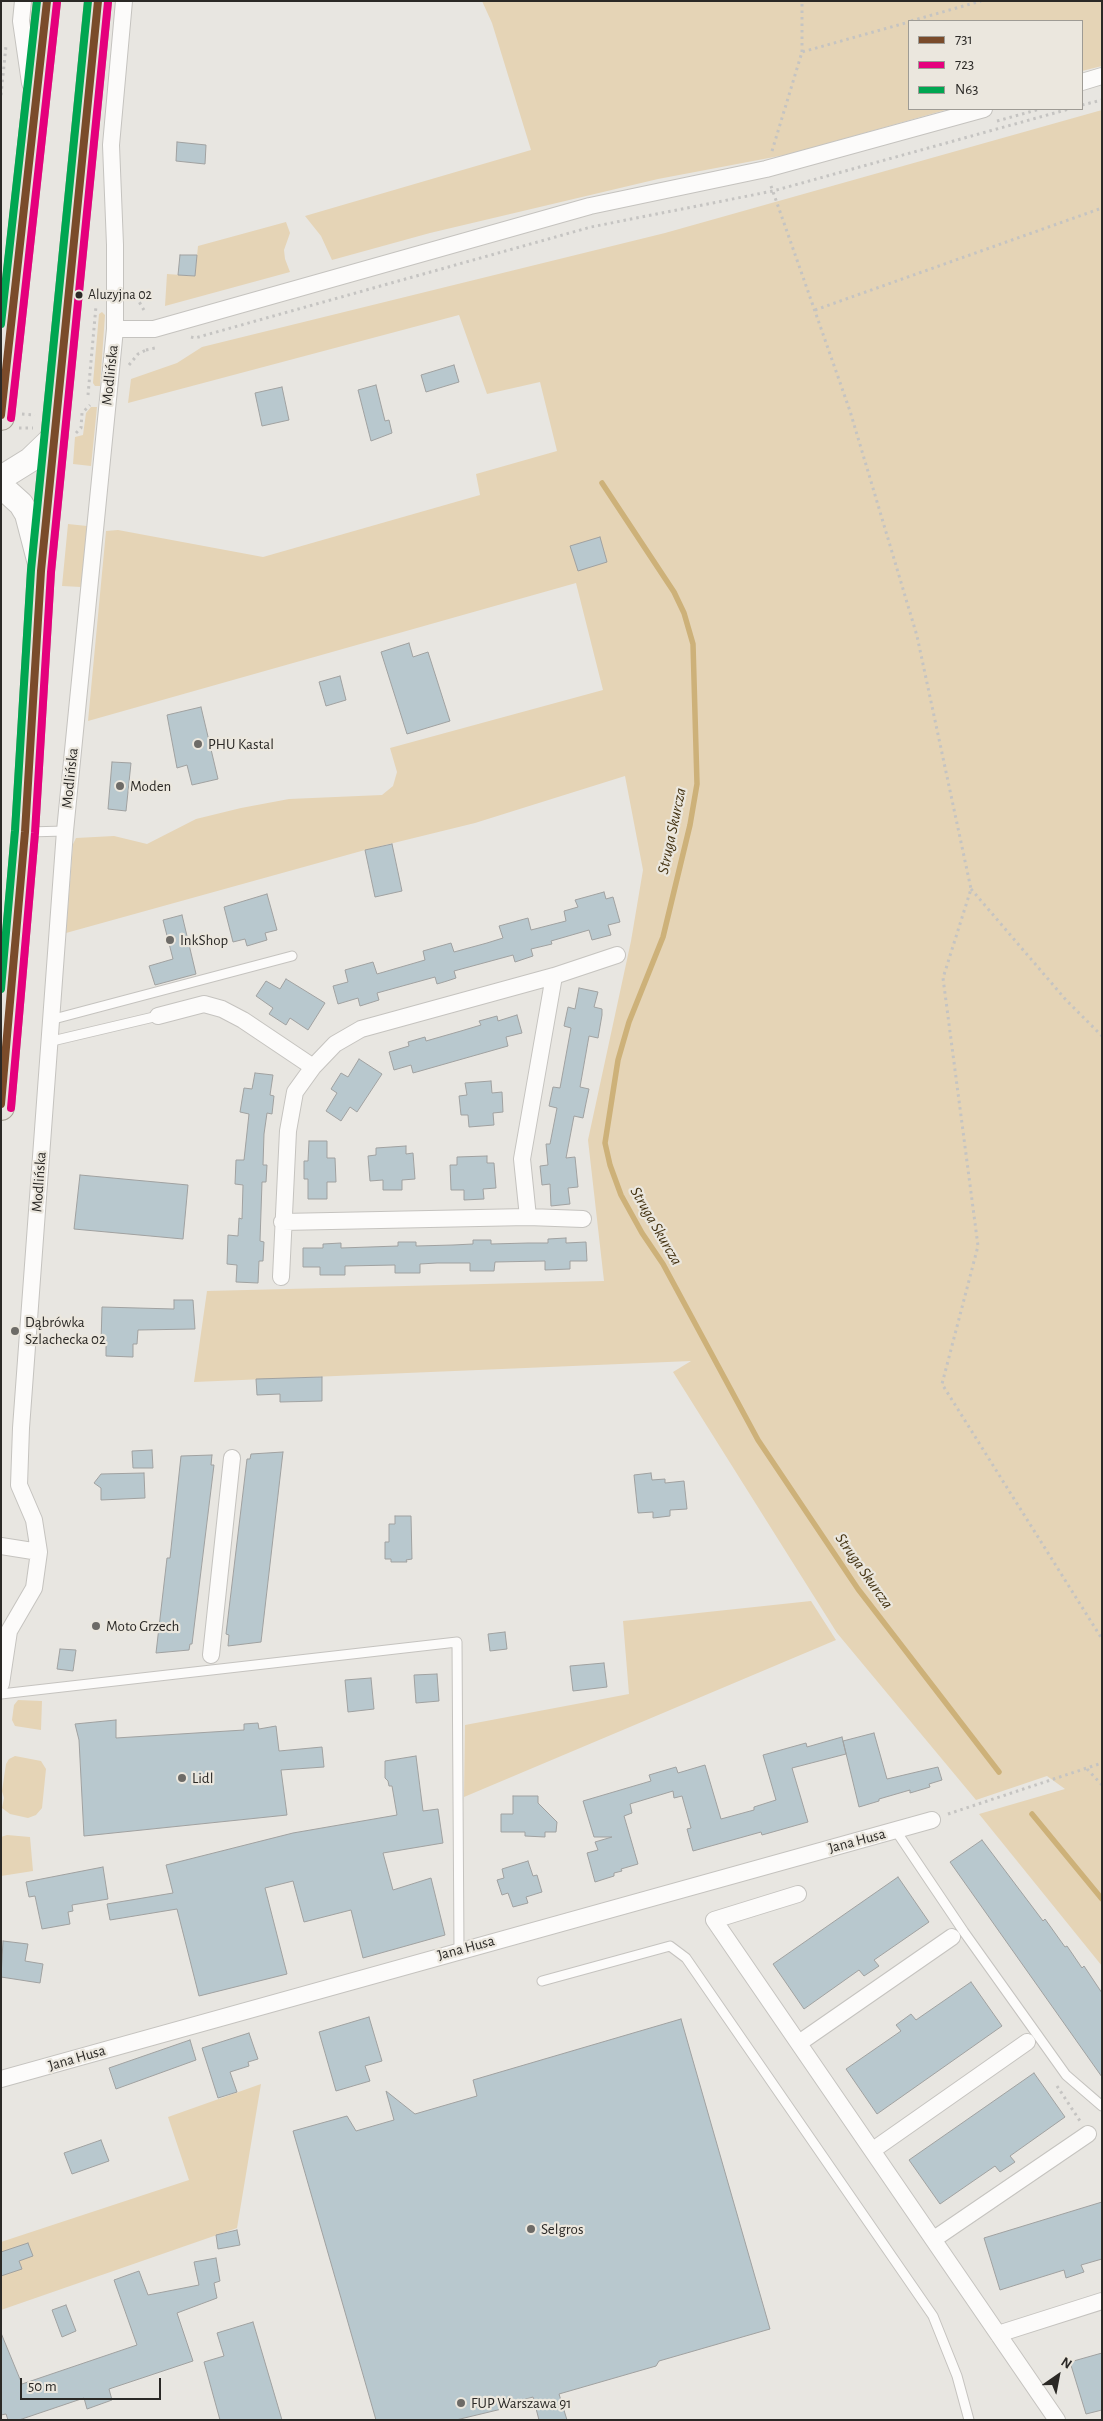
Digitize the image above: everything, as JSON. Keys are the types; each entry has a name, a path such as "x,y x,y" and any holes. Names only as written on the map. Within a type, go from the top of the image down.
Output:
{"main road":[{"path":"9,422 34,113 47,1"},
{"path":"1,1107 25,832 42,571 98,1"}],"street":[{"path":"23,1 21,21 34,113"},
{"name":"Modlińska","path":"1,1684 9,1631 34,1588 39,1552 34,1520 19,1485 48,1042 65,831 115,329 115,245 110,145 124,1"},
{"path":"1083,82 1102,76"},
{"path":"115,329 154,329 590,206 766,169 980,110"},
{"path":"1,478 30,460 56,432"},
{"path":"1,486 21,504 27,514 42,571"},
{"path":"281,1277 282,1222 288,1131 295,1092 313,1067 335,1044 361,1029 554,976 617,955"},
{"path":"528,1217 522,1159 554,976"},
{"path":"158,1016 204,1004 222,1008 313,1067"},
{"path":"282,1222 528,1217 583,1219"},
{"path":"211,1662 232,1458"},
{"path":"1,1546 39,1552"},
{"name":"Jana Husa","path":"1,2079 459,1950 932,1820"},
{"path":"798,1894 714,1920 874,2150 1057,2420"},
{"path":"799,2043 952,1937"},
{"path":"874,2150 1027,2042"},
{"path":"934,2238 1088,2134"},
{"path":"998,2334 1102,2301"}],"lane":[{"path":"25,832 65,831"},
{"path":"50,1020 292,956"},
{"path":"48,1042 158,1016"},
{"path":"1,1694 211,1662 458,1642 459,1950"},
{"path":"896,1831 964,1932 1066,2075 1102,2106"},
{"path":"542,1980 670,1946 686,1958 933,2316 957,2376 969,2420"}],"path":[{"path":"802,1 802,52 766,169 850,411 917,636 971,889 1066,1000 1102,1036"},
{"path":"917,20 982,1"},
{"path":"802,52 908,23"},
{"path":"1083,105 1102,100"},
{"path":"188,335 195,338 591,228 773,191 1065,110"},
{"path":"815,310 1102,208"},
{"path":"88,395 96,305"},
{"path":"9,422 56,432 80,432 82,413 91,404"},
{"path":"971,889 943,978 978,1246 942,1384 1102,1639"},
{"path":"932,1820 1102,1763"},
{"path":"1087,1769 1102,1785"}],"shaded area":[{"path":"482,1 1102,1 1102,66 1083,71 1083,20 908,20 908,110 945,110 790,154 658,179 430,233 332,260 321,236 305,216 531,150 492,23"},
{"path":"1102,110 1102,1966 979,1814 1065,1789 1047,1776 976,1800 837,1633 673,1372 691,1361 194,1382 207,1291 604,1281 588,1140 631,941 643,870 625,776 475,823 365,850 66,933 73,844 76,838 114,836 147,844 196,819 241,808 289,799 382,795 393,786 397,772 390,748 603,690 576,583 88,721 106,531 118,530 263,557 480,495 476,474 557,451 540,382 487,394 459,315 128,403 131,379 177,363 202,347 665,233"},
{"path":"286,222 290,233 284,250 290,272 165,306 167,274 195,276 198,246"},
{"path":"102,312 105,315 100,386 95,386 93,383 99,314"},
{"path":"91,407 97,407 91,466 73,464 75,437 83,435 86,413"},
{"path":"68,524 87,526 81,587 62,586"},
{"path":"811,1601 836,1640 464,1797 465,1725 629,1694 623,1621"},
{"path":"18,1700 42,1701 41,1730 15,1726 12,1720 14,1705"},
{"path":"15,1756 41,1761 46,1769 42,1808 36,1815 28,1818 10,1814 2,1808 4,1798 2,1791 6,1764 9,1759"},
{"path":"7,1835 30,1837 33,1871 1,1876 1,1837"},
{"path":"261,2084 237,2228 1,2310 1,2242 189,2180 168,2117"}],"building":[{"path":"177,142 206,145 205,164 176,161"},
{"path":"180,255 197,255 195,276 178,275"},
{"path":"454,365 459,382 426,392 421,375"},
{"path":"376,385 385,421 389,420 392,433 371,441 358,390"},
{"path":"282,387 289,420 262,426 255,393"},
{"path":"600,537 607,562 578,571 570,546"},
{"path":"409,643 413,657 428,652 450,721 407,734 381,652"},
{"path":"340,676 346,700 326,706 319,682"},
{"path":"201,707 218,779 192,785 187,765 177,768 167,715"},
{"name":"Moden","path":"112,762 131,763 126,811 108,809"},
{"path":"392,844 402,891 375,897 365,850"},
{"path":"604,892 606,899 613,897 620,922 608,925 611,935 592,940 589,930 551,941 552,944 531,949 533,956 515,962 513,955 454,971 456,978 437,984 435,977 377,993 379,1000 360,1006 358,998 338,1004 333,986 348,982 345,970 373,962 377,974 425,960 423,951 451,943 454,952 487,943 503,938 499,926 528,918 531,930 566,921 564,911 578,907 575,900"},
{"path":"267,894 277,930 265,933 267,940 247,946 245,939 233,942 224,907"},
{"path":"182,915 196,974 155,985 149,966 173,959 163,920"},
{"path":"286,979 325,1003 308,1030 290,1018 286,1025 269,1014 273,1008 256,996 266,981 280,989"},
{"path":"579,988 598,992 594,1007 602,1009 602,1015 598,1038 589,1036 580,1087 589,1089 583,1118 574,1116 566,1158 575,1157 578,1187 568,1188 570,1204 551,1206 550,1184 542,1185 540,1166 548,1165 546,1144 550,1144 557,1108 549,1106 553,1087 560,1088 571,1028 564,1026 568,1007 575,1009"},
{"path":"517,1015 522,1033 506,1037 508,1046 413,1073 411,1065 394,1070 389,1052 409,1046 408,1042 425,1037 426,1041 461,1031 481,1025 479,1021 497,1016 498,1021"},
{"path":"359,1059 382,1074 357,1112 350,1107 341,1121 326,1111 337,1093 331,1089 341,1073 348,1077"},
{"path":"255,1073 273,1075 270,1095 274,1096 272,1114 267,1113 264,1134 263,1165 267,1165 266,1182 262,1182 260,1241 264,1242 263,1261 259,1261 258,1283 236,1282 237,1265 227,1264 228,1235 238,1236 239,1218 242,1219 243,1185 235,1184 236,1160 244,1160 249,1114 240,1112 244,1088 252,1089"},
{"path":"491,1081 492,1093 502,1092 503,1112 493,1113 494,1125 469,1127 468,1115 461,1115 459,1096 467,1095 465,1083"},
{"path":"309,1141 327,1141 327,1158 335,1158 336,1182 327,1182 327,1199 308,1199 308,1179 304,1179 304,1161 308,1161"},
{"path":"406,1146 406,1154 413,1153 415,1179 402,1180 402,1190 383,1190 383,1180 370,1181 368,1156 376,1155 376,1148"},
{"path":"487,1156 487,1163 494,1163 496,1188 483,1189 484,1199 464,1200 464,1190 451,1190 450,1165 457,1165 457,1157"},
{"path":"80,1175 188,1185 183,1239 74,1229"},
{"path":"566,1238 566,1243 586,1242 587,1261 570,1261 570,1269 545,1270 545,1261 495,1262 494,1271 470,1271 470,1263 437,1263 420,1264 420,1273 395,1273 395,1265 345,1266 345,1275 320,1275 320,1267 303,1267 303,1248 323,1248 323,1244 341,1243 341,1248 398,1246 398,1242 416,1242 416,1246 473,1244 473,1240 491,1240 491,1244 548,1243 548,1239"},
{"path":"174,1300 193,1300 195,1329 138,1330 137,1344 133,1344 133,1357 106,1356 106,1344 101,1344 102,1307 174,1309"},
{"path":"322,1377 322,1401 280,1402 280,1394 257,1395 256,1379"},
{"path":"152,1450 153,1468 133,1468 132,1451"},
{"path":"283,1452 261,1642 228,1646 229,1635 226,1634 247,1459 250,1459 251,1454"},
{"path":"212,1455 211,1465 214,1465 192,1644 190,1644 189,1650 156,1653 167,1558 170,1558 181,1456"},
{"path":"144,1473 145,1498 101,1500 101,1488 94,1483 101,1474"},
{"path":"651,1473 652,1480 665,1479 665,1483 684,1481 687,1509 670,1510 670,1516 653,1518 653,1512 638,1513 634,1475"},
{"path":"395,1516 411,1516 412,1559 406,1560 407,1562 391,1562 391,1559 385,1559 385,1542 389,1542 389,1524 395,1524"},
{"path":"505,1632 507,1649 490,1651 488,1634"},
{"path":"60,1649 76,1650 73,1671 57,1669"},
{"path":"604,1663 607,1687 573,1691 570,1666"},
{"path":"437,1674 439,1701 416,1703 414,1675"},
{"path":"371,1678 374,1709 348,1712 345,1680"},
{"name":"Lidl","path":"116,1720 116,1738 244,1730 244,1724 258,1723 259,1729 276,1726 279,1751 322,1747 324,1767 281,1770 287,1815 84,1836 79,1740 75,1724"},
{"path":"874,1733 887,1779 938,1767 942,1780 929,1784 930,1787 910,1793 910,1790 859,1807 843,1741"},
{"path":"842,1737 846,1754 792,1768 808,1822 762,1835 761,1832 693,1851 687,1829 691,1828 682,1796 674,1798 673,1791 630,1804 632,1813 624,1816 638,1864 621,1869 622,1871 614,1873 614,1876 595,1882 587,1853 598,1850 595,1842 612,1837 594,1837 583,1801 651,1781 649,1775 676,1767 678,1773 705,1765 721,1819 754,1810 754,1807 776,1800 763,1755 806,1743 807,1747"},
{"path":"416,1756 423,1811 438,1809 443,1843 383,1853 393,1890 431,1878 445,1935 363,1958 351,1910 304,1922 293,1881 265,1888 287,1974 199,1996 177,1909 110,1920 107,1904 173,1893 166,1865 293,1833 397,1815 392,1786 389,1786 385,1778 385,1761"},
{"path":"513,1796 538,1796 538,1803 557,1822 556,1832 545,1832 545,1837 525,1836 525,1832 501,1832 501,1814 513,1814"},
{"path":"982,1840 1043,1921 1045,1919 1082,1968 1084,1966 1102,1993 1102,2077 950,1862"},
{"path":"528,1861 533,1876 537,1875 542,1892 526,1897 528,1903 513,1907 508,1893 502,1895 497,1880 504,1878 502,1869"},
{"path":"103,1867 108,1899 72,1905 73,1911 68,1912 70,1924 42,1929 35,1896 29,1897 26,1882"},
{"path":"898,1877 929,1922 874,1960 879,1966 864,1976 859,1970 804,2009 773,1964"},
{"path":"3,1941 28,1944 25,1961 43,1964 40,1983 1,1977"},
{"path":"971,1982 1002,2026 877,2114 846,2069 901,2031 896,2025 911,2014 916,2020"},
{"path":"369,2017 382,2061 365,2066 370,2081 336,2091 319,2032"},
{"path":"681,2019 770,2329 659,2361 656,2366 559,2394 567,2420 539,2420 533,2397 512,2403 510,2407 456,2420 376,2420 293,2131 347,2116 356,2131 394,2120 386,2091 415,2114 477,2096 473,2080"},
{"path":"249,2033 258,2059 248,2062 249,2066 230,2072 237,2092 218,2098 202,2048"},
{"path":"190,2040 196,2060 116,2089 109,2068"},
{"path":"1034,2073 1065,2117 1010,2156 1015,2162 1000,2172 995,2166 940,2204 909,2160"},
{"path":"101,2140 109,2161 72,2174 64,2153"},
{"path":"1102,2202 1102,2259 1081,2265 1084,2272 1066,2278 1064,2270 1000,2290 984,2238"},
{"path":"237,2230 240,2245 218,2249 216,2235"},
{"path":"28,2243 33,2256 19,2261 22,2269 1,2276 1,2252"},
{"path":"216,2258 220,2281 214,2283 217,2298 177,2313 193,2361 109,2389 112,2400 87,2409 84,2398 19,2420 8,2420 6,2414 1,2415 1,2333 22,2384 137,2345 114,2280 139,2271 148,2295 199,2285 194,2262"},
{"path":"66,2305 76,2331 62,2337 52,2310"},
{"path":"253,2322 282,2420 220,2420 204,2362 224,2356 217,2333"},
{"path":"1102,2353 1102,2410 1086,2414 1070,2362"}],"waterway":[{"name":"Struga Skurcza","path":"602,483 674,592 684,613 693,644 697,784 690,825 663,937 629,1022 618,1060 605,1143 610,1165 621,1195 642,1233 663,1264 758,1440 858,1589 999,1772"},
{"name":"Struga Skurcza","path":"1032,1814 1102,1899"}],"transit line":[{"name":"N63","path":"1,324 37,1"},
{"name":"731","path":"1,415 47,1"},
{"name":"N63","path":"1,989 15,831 31,570 88,1"},
{"name":"731","path":"1,1104 25,832 41,571 98,1"},
{"name":"723","path":"11,418 57,2"},
{"name":"723","path":"11,1108 35,833 51,572 108,2"}],"place":[{"name":"Aluzyjna 02","path":"79,295"},
{"name":"PHU Kastal","path":"198,744"},
{"name":"Moden","path":"120,786"},
{"name":"InkShop","path":"170,940"},
{"name":"Dąbrówka Szlachecka 02","path":"15,1331"},
{"name":"Moto Grzech","path":"96,1626"},
{"name":"Lidl","path":"182,1778"},
{"name":"Selgros","path":"531,2229"},
{"name":"FUP Warszawa 91","path":"461,2403"}]}
